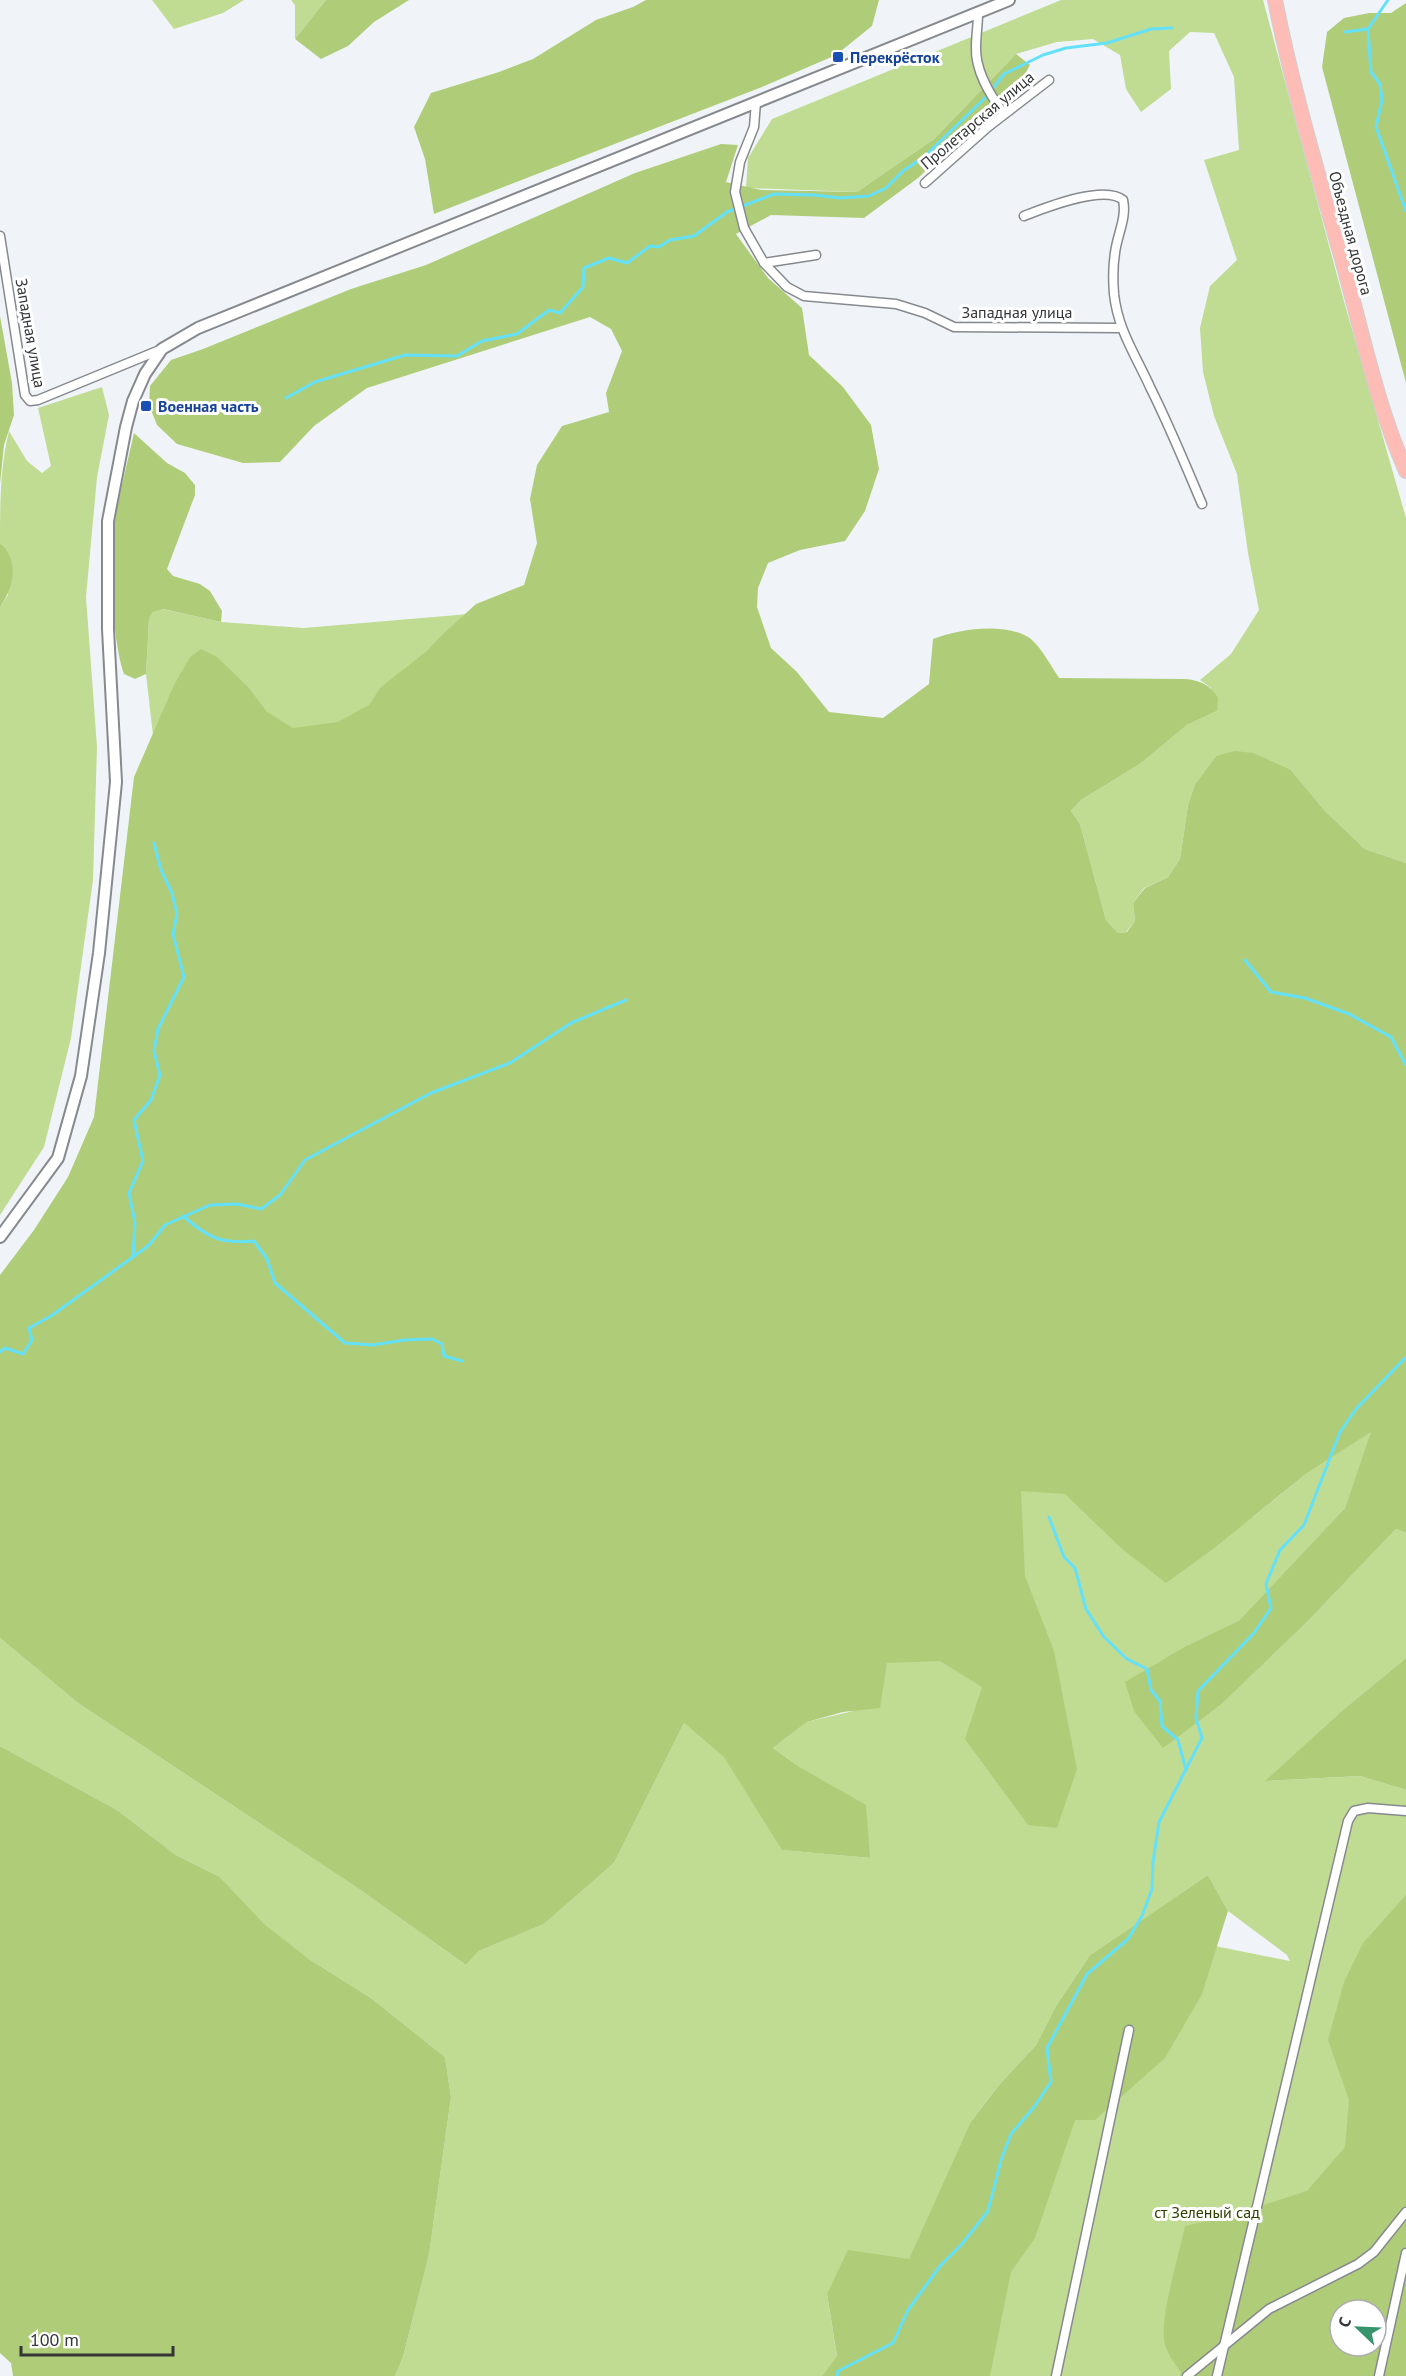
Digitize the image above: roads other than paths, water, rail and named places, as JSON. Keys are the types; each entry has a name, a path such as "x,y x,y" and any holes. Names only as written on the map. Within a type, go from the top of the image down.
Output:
{"main road":[{"name":"Объездная дорога","path":"1275,0 1288,64 1360,325 1388,421 1406,471"}],"street":[{"path":"0,1237 58,1158 81,1076 99,953 116,782 108,629 108,521 133,401 145,374 162,350 198,328 1009,0"},
{"path":"978,13 976,48 978,66 992,97 1004,114"},
{"name":"Пролетарская улица","path":"926,183 1004,114 1049,80"},
{"name":"Западная улица","path":"756,102 754,127 740,162 735,192 744,228 764,263 787,287 804,296 896,304 925,313 954,327 1120,328"},
{"path":"1024,216 1057,202 1099,195 1114,195 1123,200 1125,207 1123,222 1114,254 1114,293 1120,328 1170,428 1202,504"},
{"name":"Западная улица","path":"0,236 25,395 30,401 38,400 162,350"},
{"path":"764,263 816,255"},
{"path":"1217,2376 1348,1821 1354,1811 1368,1808 1406,1811"},
{"path":"1056,2376 1129,2030"},
{"path":"1187,2376 1269,2308 1358,2264 1374,2252 1406,2212"},
{"path":"1379,2376 1406,2253"}],"waterway":[{"path":"1388,0 1368,29 1371,72 1380,84 1382,100 1376,127 1406,211"},
{"path":"994,87 1004,74 1043,55 1066,48 1107,43 1151,29 1172,28"},
{"path":"1345,32 1367,29"},
{"path":"286,398 315,382 405,355 457,356 482,341 517,334 549,310 560,313 583,287 584,268 609,258 627,263 650,246 659,247 670,240 694,236 727,212 774,194 840,198 869,196 886,188 903,171 924,157 986,97"},
{"path":"133,1256 135,1223 129,1193 143,1161 134,1120 151,1100 160,1075 154,1051 158,1029 184,977 173,934 177,914 154,843"},
{"path":"1245,960 1271,992 1305,998 1349,1014 1391,1037 1406,1065"},
{"path":"0,1352 5,1348 23,1354 32,1340 29,1328 51,1316 149,1245 165,1225 210,1205 237,1204 261,1209 280,1195 305,1160 431,1093 510,1063 571,1023 626,1000"},
{"path":"183,1216 200,1230 216,1238 254,1241 267,1259 275,1283 345,1343 373,1345 404,1340 432,1339 442,1344 444,1356 462,1361"},
{"path":"837,2376 838,2371 893,2343 908,2310 940,2266 962,2244 988,2211 1001,2160 1011,2134 1051,2082 1047,2048 1087,1974 1128,1939 1142,1916 1152,1889 1153,1862 1159,1822 1202,1738 1196,1718 1198,1691 1254,1633 1271,1608 1266,1584 1280,1550 1304,1525 1340,1432 1356,1409 1406,1357"},
{"path":"1049,1517 1064,1557 1075,1568 1086,1609 1104,1637 1127,1659 1147,1669 1151,1690 1160,1701 1162,1726 1178,1740 1186,1770"}],"place":[{"name":"Перекрёсток","path":"838,57"},
{"name":"Военная часть","path":"146,406"}],"park label":[{"name":"ст Зеленый сад","path":"1207,2212"}]}
